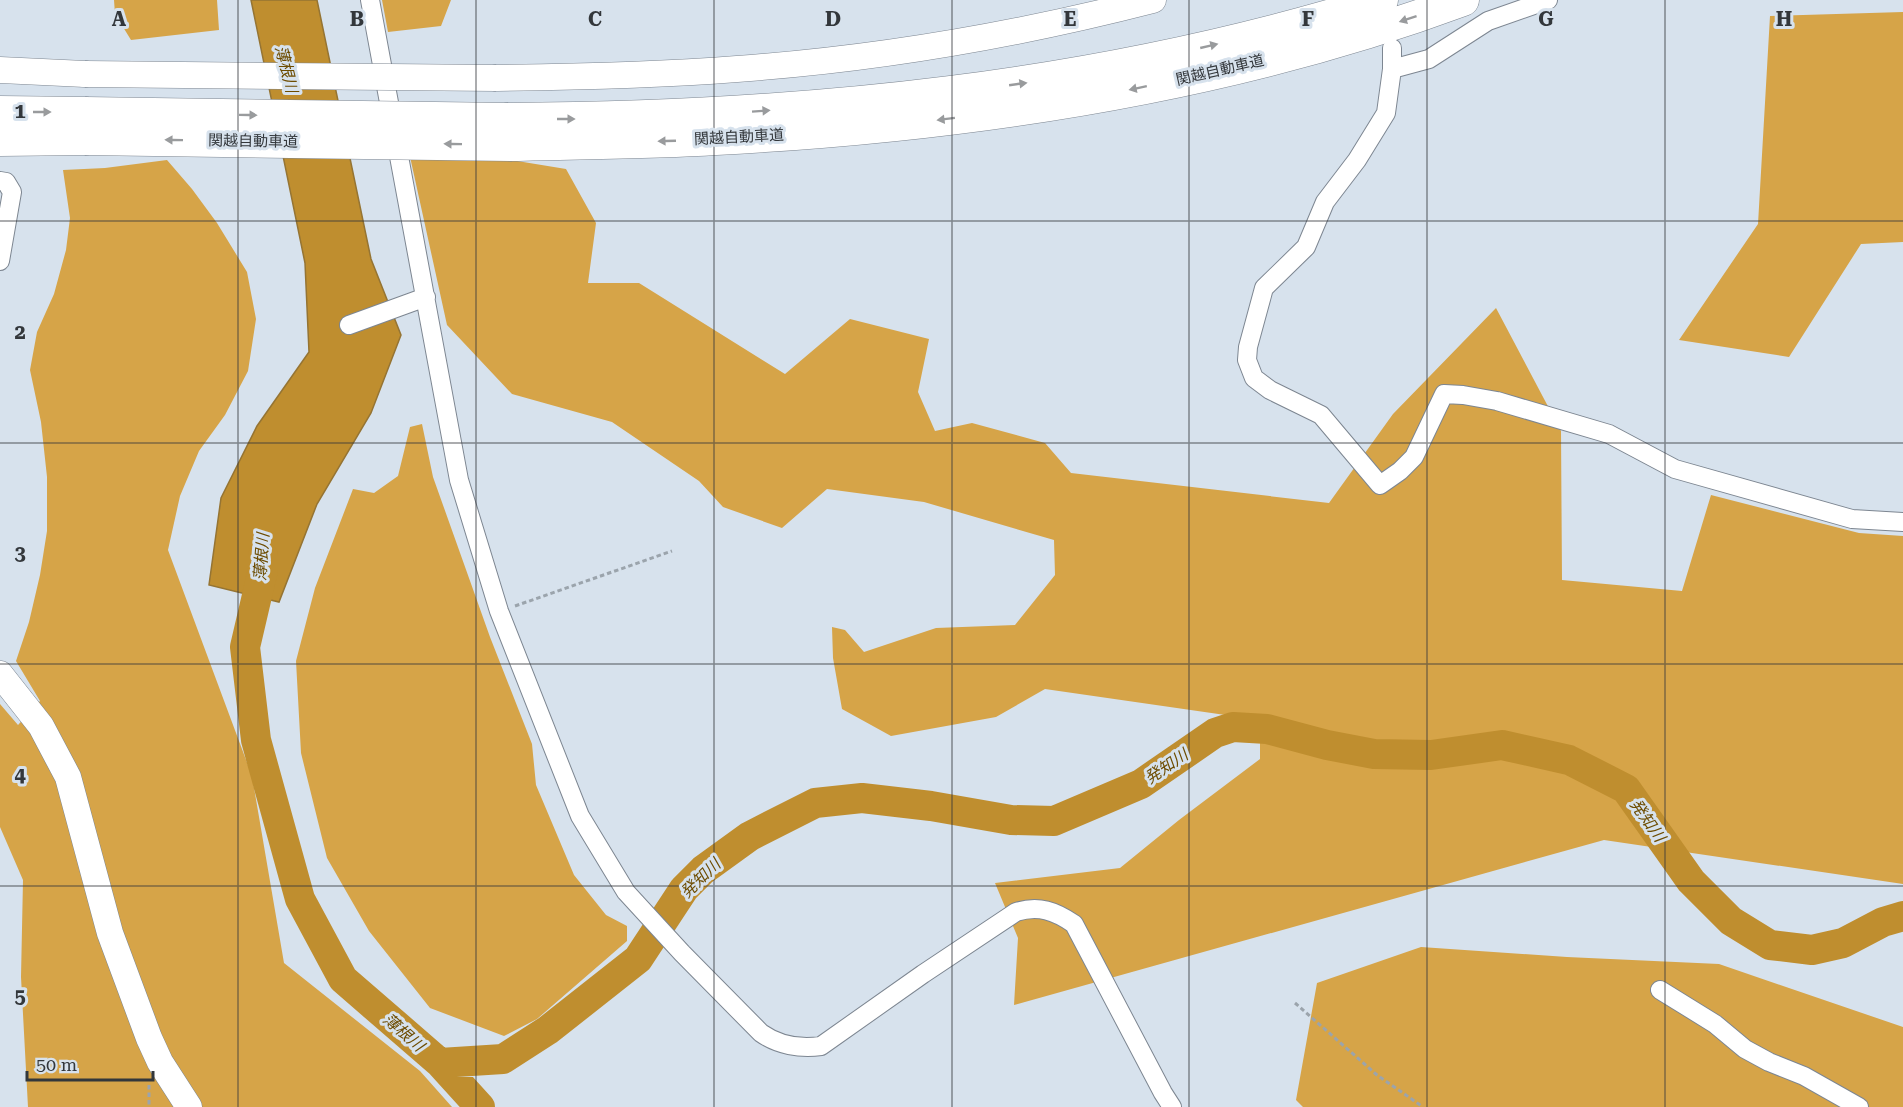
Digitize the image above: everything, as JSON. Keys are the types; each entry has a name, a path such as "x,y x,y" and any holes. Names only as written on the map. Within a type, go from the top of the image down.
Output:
{"highway":[{"name":"関越自動車道","path":"510,132 614,118 815,107 921,97 1018,84 1128,64 1227,42 1382,0"},
{"name":"関越自動車道","path":"0,112 85,126 510,132 646,142 772,135 920,122 1026,109 1237,68 1338,41 1463,0"},
{"name":"関越自動車道","path":"0,140 85,126"}],"street":[{"path":"370,0 459,480 499,611 579,816 626,892 761,1033 770,1039 798,1047 821,1046 1016,912 1031,908 1062,915 1074,924 1172,1107"},
{"path":"0,70 86,74 496,78 634,75 739,69 861,56 966,41 1072,21 1153,0"},
{"path":"1392,69 1429,60 1488,21 1548,0"},
{"path":"1392,48 1392,69 1386,113 1374,135 1325,202 1306,247 1264,288 1248,347 1247,360 1254,378 1270,390 1321,416 1380,485 1400,471 1414,457 1444,394 1463,395 1497,401 1609,434 1675,470 1852,519 1903,522"},
{"path":"0,180 6,182 12,192 0,261"},
{"path":"349,325 426,297"},
{"path":"0,674 41,726 68,777 110,933 148,1038 160,1062 189,1107"},
{"path":"1660,990 1715,1024 1745,1048 1769,1062 1804,1076 1859,1107"}],"path":[{"path":"499,611 672,551"},
{"path":"1295,1003 1377,1075 1423,1107"}],"shaded area":[{"path":"114,0 217,0 219,30 131,40 115,14"},
{"path":"382,0 451,0 441,26 388,32"},
{"path":"1903,12 1903,242 1861,244 1789,357 1679,340 1758,224 1770,16"},
{"path":"407,143 566,169 596,223 588,283 639,283 785,374 850,319 929,339 918,392 935,431 972,423 1045,443 1071,473 1329,503 1393,414 1496,308 1561,431 1562,580 1682,591 1711,495 1859,533 1903,536 1903,884 1604,840 1014,1005 1018,938 995,883 1120,868 1260,759 1260,720 1045,689 996,717 891,736 842,709 833,658 832,627 845,630 864,652 936,628 1015,625 1055,575 1054,540 924,502 827,489 782,528 723,507 699,481 612,422 512,394 447,325"},
{"path":"167,160 217,223 247,272 256,319 248,371 225,415 199,451 180,496 168,550 252,776 284,963 420,1071 452,1107 28,1107 21,977 23,880 0,827 0,704 18,725 40,701 16,661 29,622 47,531 47,477 41,422 30,370 37,332 54,294 66,250 70,218 63,170 105,168"},
{"path":"422,424 433,477 490,637 532,744 536,785 574,875 606,915 627,926 627,941 537,1019 504,1036 430,1008 369,931 327,858 301,753 296,661 315,588 353,489 374,493 398,476 410,427"},
{"path":"1421,947 1719,964 1903,1027 1903,1107 1303,1107 1296,1100 1317,983"}],"water":[{"path":"251,0 317,0 371,259 401,335 371,413 317,504 279,602 209,585 221,498 257,426 309,352 305,263"}],"waterway":[{"name":"薄根川","path":"263,556 263,570 245,647 256,740 300,899 343,979 440,1063 480,1107"},
{"name":"発知川","path":"440,1063 503,1059 548,1030 638,959 684,889 703,870 750,836 815,803 862,798 931,806 1011,820 1054,821 1141,784 1215,733 1233,727 1267,729 1327,745 1374,754 1431,755 1502,745 1569,760 1626,789 1691,881 1731,921 1770,945 1812,950 1843,943 1883,922 1903,916"}]}
